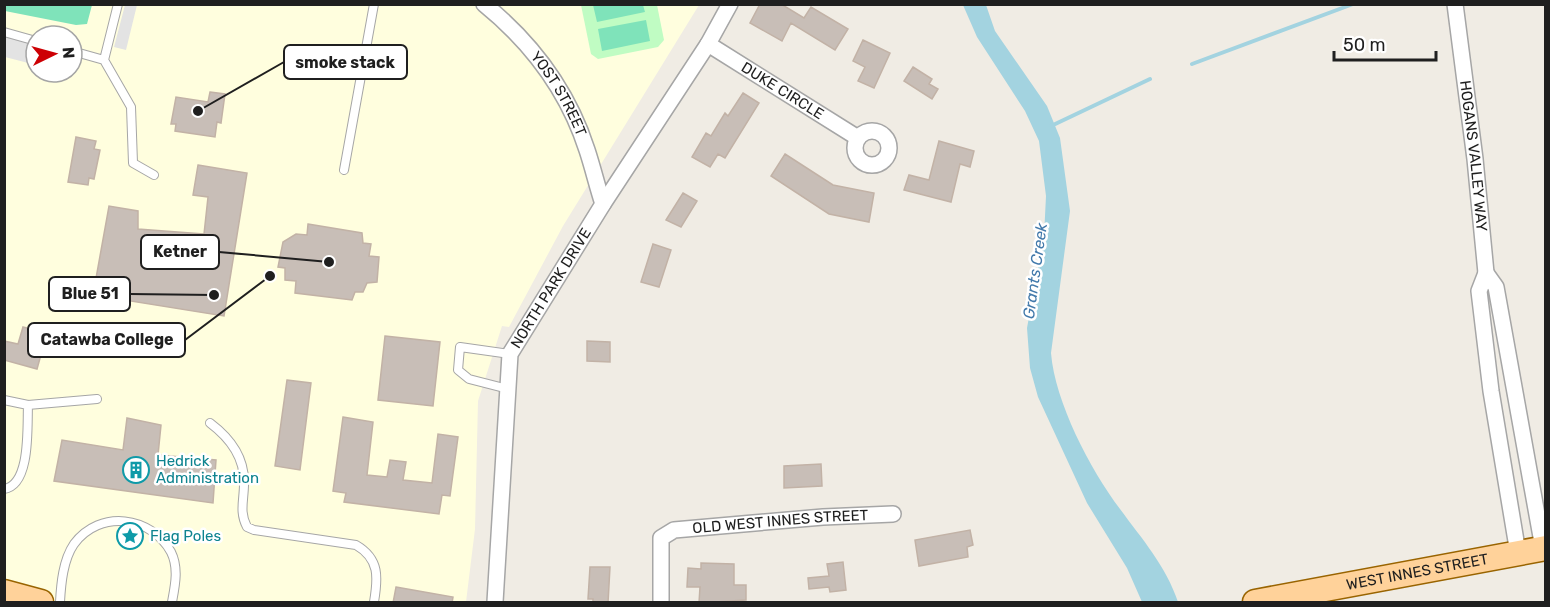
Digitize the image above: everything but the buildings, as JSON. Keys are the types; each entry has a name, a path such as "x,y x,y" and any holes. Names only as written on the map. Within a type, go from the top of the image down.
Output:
{"main road":[{"name":"WEST INNES STREET","path":"1255,603 1544,548"},
{"path":"4,592 41,603"}],"street":[{"name":"YOST STREET","path":"483,4 506,22 561,88 587,150 603,204"},
{"name":"NORTH PARK DRIVE","path":"495,603 510,354 603,204 708,44 730,4"},
{"name":"HOGANS VALLEY WAY","path":"1455,4 1475,159 1486,273 1479,291 1500,456 1518,554"},
{"name":"DUKE CIRCLE","path":"708,44 858,138"},
{"name":"HOGANS VALLEY WAY","path":"1486,273 1496,287 1523,452 1544,548"},
{"path":"1500,456 1523,452"},
{"name":"OLD WEST INNES STREET","path":"661,603 661,538 674,530 823,517 893,514"}],"lane":[{"path":"118,4 104,60 131,107 133,163 154,175"},
{"path":"344,170 374,4"},
{"path":"4,32 24,38"},
{"path":"84,54 104,60"},
{"path":"508,389 469,379 458,370 460,347 510,354"},
{"path":"4,400 28,405 97,399"},
{"path":"4,489 13,488 20,480 27,446 28,405"},
{"path":"210,423 227,436 240,459 244,481 242,511 247,527 254,530 356,545 366,551 377,568 374,603"},
{"path":"60,603 67,561 75,544 97,526 120,520 136,522 148,528 171,552 176,576 172,603"}],"shaded area":[{"path":"4,5 699,5 563,226 509,327 502,326 478,401 475,529 466,602 5,602"},
{"path":"125,5 137,5 126,50 114,47"},
{"path":"4,32 24,37 24,62 5,57"}],"green space":[{"path":"5,4 92,5 87,24 84,24 71,24 5,11"},
{"path":"581,5 657,5 664,40 658,47 598,59 591,54"},
{"path":"593,5 643,5 645,12 597,22"},
{"path":"646,20 650,41 602,51 598,29"}],"water":[{"path":"963,5 986,5 995,31 1047,106 1060,138 1070,211 1051,353 1059,392 1076,434 1097,475 1160,565 1178,602 1142,602 1127,568 1087,503 1038,397 1030,368 1027,328 1044,236 1046,196 1039,141 1025,111 977,37"}],"waterway":[{"path":"1192,64 1353,4"},
{"path":"1051,126 1150,79"}],"place":[{"name":"smoke stack","path":"198,111"},
{"name":"Ketner","path":"329,262"},
{"name":"Catawba College","path":"270,276"},
{"name":"Blue 51","path":"214,295"},
{"name":"Hedrick Administration","path":"136,470"},
{"name":"Flag Poles","path":"130,536"}],"water label":[{"name":"Grants Creek","path":"1035,271"}]}
